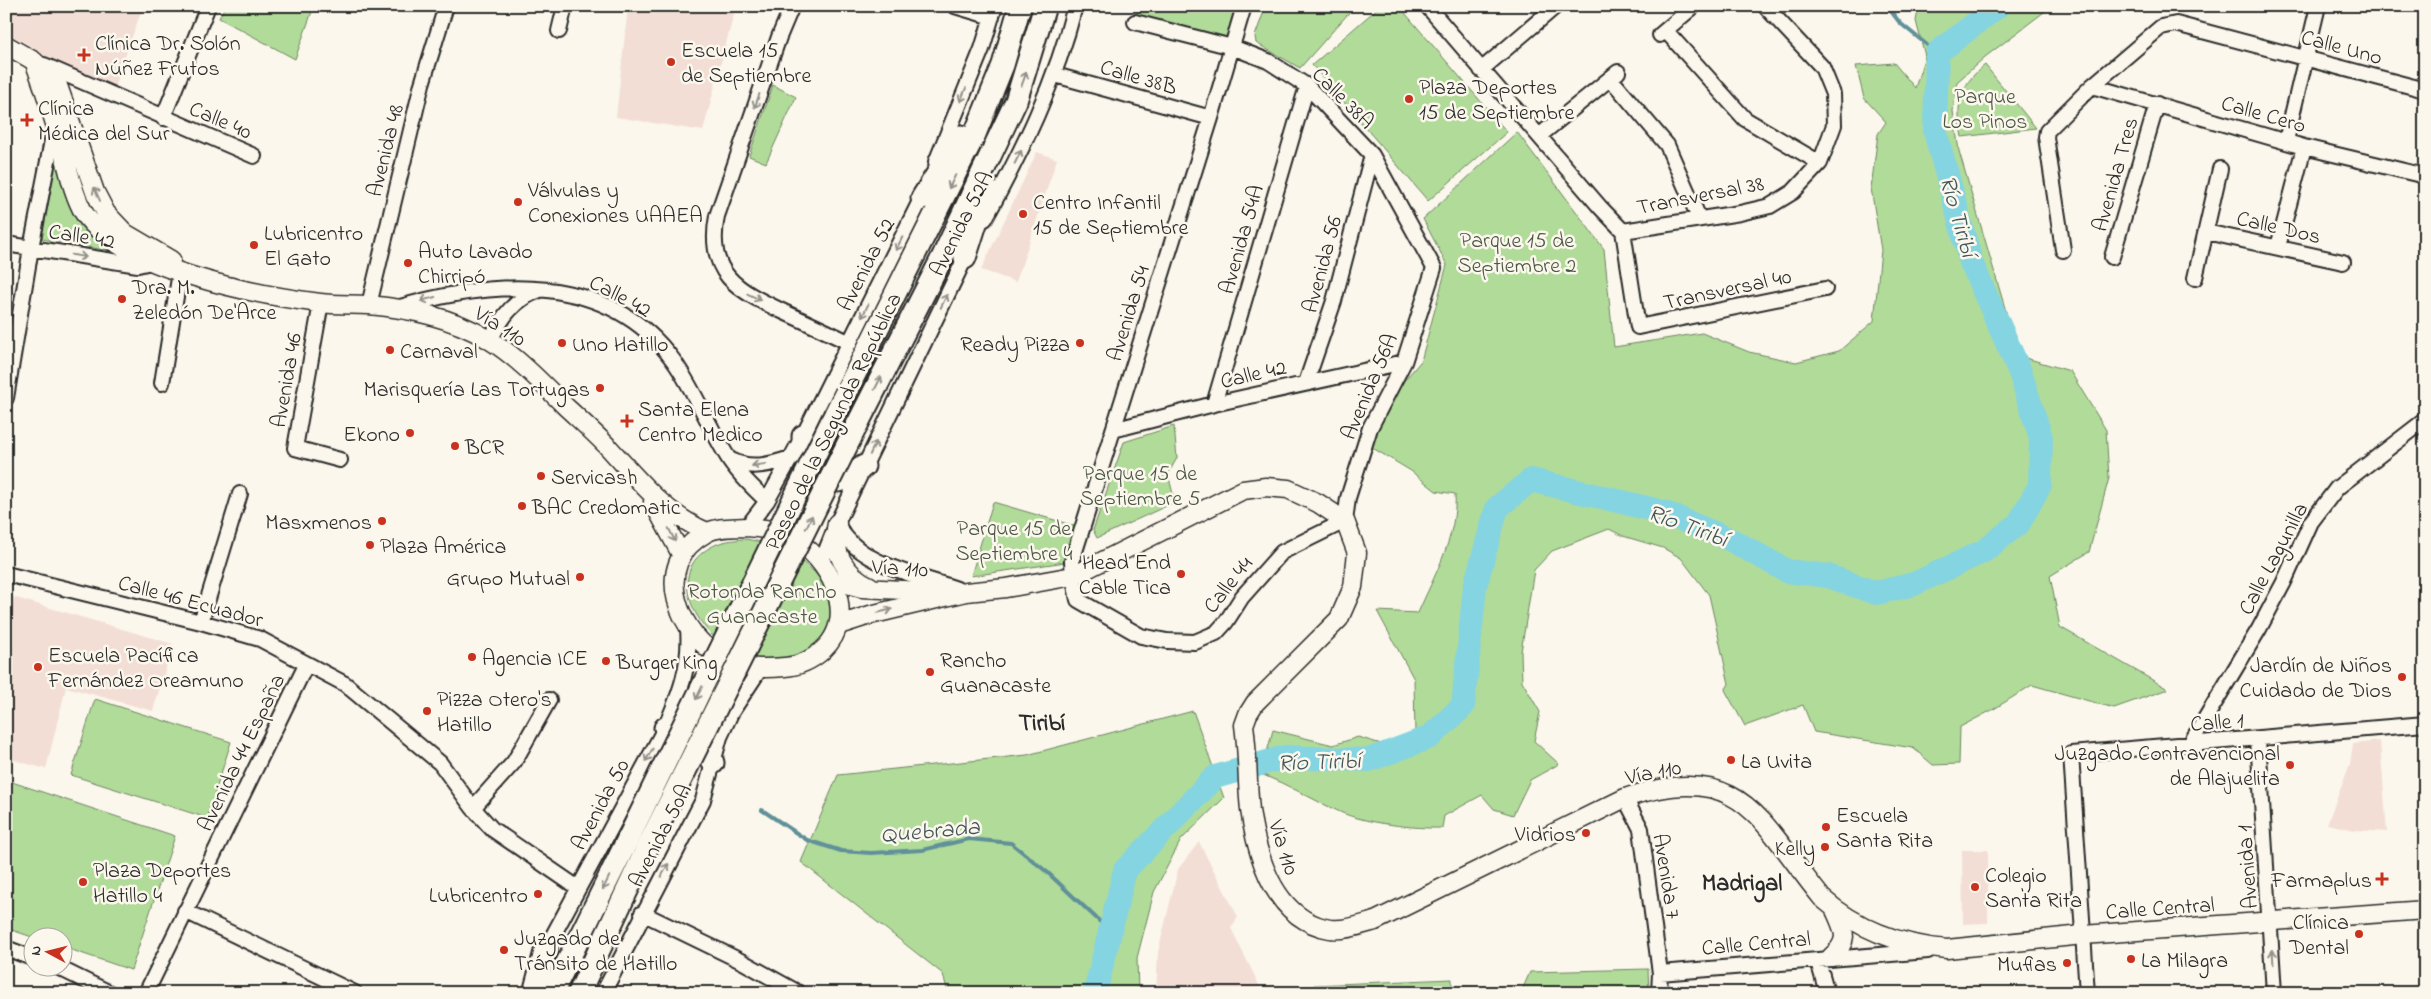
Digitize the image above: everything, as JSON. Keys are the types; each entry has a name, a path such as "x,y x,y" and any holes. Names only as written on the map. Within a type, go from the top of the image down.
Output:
{"highway":[{"name":"Paseo de la Segunda República","path":"552,993 835,414 952,183 1004,65 1020,6"},
{"name":"Paseo de la Segunda República","path":"578,993 647,848 943,256 1016,101 1045,6"},
{"path":"922,198 1004,65"},
{"path":"965,258 1016,101"},
{"path":"803,436 805,462 811,474 820,480 834,481 845,479 864,466"},
{"path":"665,728 675,728 697,735 710,751 713,763"},
{"path":"534,993 546,948"}],"main road":[{"name":"Vía 110","path":"6,45 34,61 51,74 60,88 95,192 106,213 125,233 201,277"},
{"name":"Vía 110","path":"34,61 47,94 70,174 83,211 96,228 115,243 151,262 180,272 253,290 321,303 396,308 431,314 463,325 490,340 524,367 608,447 642,485 678,517 707,532"},
{"name":"Vía 110","path":"642,485 682,556"},
{"name":"Vía 110","path":"839,625 870,615 966,592 1006,588 1072,576 1243,490 1288,489 1318,502 1345,521 1357,553 1354,587 1339,619 1255,703 1248,714 1245,730 1250,810 1258,849 1273,888 1296,915 1313,924 1331,929 1345,928 1375,921 1625,798 1650,790 1681,786 1705,786 1728,793 1739,799 1759,817 1822,898 1835,910 1895,940 1947,949"},
{"path":"837,523 835,532 836,549 843,564 854,577 868,586 885,589"},
{"path":"747,527 765,528 791,537 813,554 832,580 840,605 839,625 829,644 816,656 792,666 760,669 726,660 701,643 688,628 675,597 676,573 682,556 694,541 707,532 721,528 747,527"},
{"name":"Vía 110","path":"832,580 862,588 966,592"},
{"path":"1824,959 1840,949 1844,935 1835,910"},
{"name":"Calle Central","path":"1947,949 2083,935 2425,910"}],"street":[{"path":"163,118 208,6"},
{"name":"Avenida 48","path":"369,306 424,76 446,6"},
{"path":"559,31 565,6"},
{"path":"792,6 779,37 717,216 714,242 720,265 732,282 749,295 850,343"},
{"path":"955,6 993,11"},
{"name":"Avenida 52A","path":"821,563 837,523 864,466 965,258 1022,149 1055,74 1075,6"},
{"name":"Avenida 54","path":"1072,576 1072,561 1211,118 1244,6"},
{"path":"1481,70 1556,6"},
{"path":"1694,6 1663,33 1745,119 1820,162"},
{"name":"Transversal 38","path":"1623,231 1740,213 1770,206 1793,192 1820,162 1834,125 1833,94 1822,67 1765,6"},
{"path":"2286,141 2318,6"},
{"path":"1429,7 1481,70 1623,231"},
{"name":"Avenida 52","path":"747,527 767,501 803,436 922,198 982,49 993,11"},
{"name":"Calle 38A","path":"1135,22 1232,48 1268,61 1307,86 1372,155 1434,268"},
{"name":"Calle Uno","path":"2092,86 2161,27 2176,24 2425,90"},
{"name":"Calle 40","path":"34,61 254,156"},
{"name":"Calle 38B","path":"1055,74 1211,118"},
{"path":"1539,136 1614,75 1667,145 1699,218"},
{"name":"Avenida 54A","path":"1214,404 1307,86"},
{"path":"2063,250 2046,138 2050,126 2092,86"},
{"name":"Calle Cero","path":"2092,86 2304,147 2425,176"},
{"name":"Avenida Tres","path":"2112,257 2157,104"},
{"path":"6,398 31,248 55,124"},
{"path":"2278,247 2304,147"},
{"name":"Avenida 56","path":"1306,383 1334,301 1372,155"},
{"path":"2195,278 2220,169"},
{"name":"Transversal 40","path":"1623,231 1638,328 1825,289"},
{"name":"Calle Dos","path":"2206,232 2343,262"},
{"name":"Calle 42","path":"6,244 138,265 151,262"},
{"name":"Avenida 56A","path":"1345,521 1348,498 1370,428 1404,362 1434,268"},
{"path":"162,383 180,272"},
{"name":"Calle 42","path":"396,308 433,298 471,291 510,288 545,288 586,297 604,305 631,320 657,341 673,360 728,458 753,488 767,501"},
{"path":"490,340 510,307 526,295 545,288"},
{"name":"Avenida 46","path":"321,303 295,448 340,460"},
{"name":"Calle 42","path":"1113,430 1214,404 1404,362"},
{"path":"2424,421 2425,428"},
{"name":"Calle Lagunilla","path":"2190,744 2259,629 2284,582 2312,522 2337,488 2424,421"},
{"path":"728,458 739,464 752,467 790,458"},
{"path":"201,622 240,494"},
{"name":"Calle 44","path":"1072,576 1078,600 1110,620 1141,636 1167,641 1195,642 1216,633 1226,622 1242,596 1282,552 1345,521"},
{"path":"837,523 843,536 865,556 966,592"},
{"name":"Calle 46 Ecuador","path":"6,574 201,622 260,639 306,666 345,684 386,716 440,763 473,808 499,834 578,888"},
{"name":"Avenida 50","path":"523,993 665,728 679,697 686,672 690,650 688,628"},
{"name":"Avenida 44 España","path":"146,993 306,666"},
{"name":"Avenida 50A","path":"603,993 642,913 702,800 730,713 760,669"},
{"path":"473,808 514,762 549,700"},
{"name":"Calle 1","path":"2083,935 2072,754 2425,724"},
{"name":"Avenida 1","path":"2258,739 2271,921 2274,993"},
{"name":"Avenida 7","path":"1625,798 1641,829 1660,973 1659,993"},
{"path":"185,911 356,993"},
{"path":"642,913 743,962 799,993"},
{"path":"2083,935 2087,993"},
{"path":"6,948 22,954"},
{"name":"Calle Central","path":"1660,973 1947,949"},
{"path":"1824,959 1828,993"},
{"path":"72,974 110,993"}],"shaded area":[{"name":"Clínica Dr. Solón Núñez Frutos","path":"6,6 143,6 113,91 54,64 29,45 6,33"},
{"name":"Escuela 15 de Septiembre","path":"628,6 736,6 703,131 616,117"},
{"name":"Centro Infantil 15 de Septiembre","path":"1037,152 1057,159 1016,282 981,270"},
{"path":"6,595 173,644 153,711 66,687 46,769 6,758"},
{"path":"2380,741 2387,832 2355,830 2327,824 2350,764 2353,744"},
{"path":"1199,842 1238,917 1231,928 1263,993 1156,993 1158,952 1178,869"},
{"name":"Colegio Santa Rita","path":"1962,850 1988,850 1988,923 1963,924"}],"green space":[{"path":"225,6 314,6 295,59 219,18"},
{"path":"1139,6 1236,6 1226,43 1136,15"},
{"path":"1266,6 1355,6 1300,68 1256,43 1255,36"},
{"name":"Plaza Deportes 15 de Septiembre","path":"1380,6 1399,6 1507,132 1428,201 1312,65"},
{"name":"Parque 15 de Septiembre 2","path":"1913,6 2052,6 1985,57 1957,82 1953,111 1959,151 2019,356 2070,371 2106,430 2109,478 2089,552 2050,576 2060,627 2168,689 2114,708 2032,685 1994,709 1960,727 1959,764 1933,765 1913,748 1814,732 1803,705 1745,726 1725,690 1729,684 1709,595 1681,558 1663,548 1623,536 1609,529 1552,551 1534,570 1521,652 1522,681 1540,712 1534,741 1559,764 1530,780 1513,815 1494,809 1482,795 1444,816 1442,828 1390,824 1350,816 1261,774 1273,730 1333,745 1358,737 1388,746 1415,735 1414,679 1377,611 1418,613 1438,570 1449,540 1453,525 1455,494 1436,491 1411,471 1371,447 1389,398 1421,361 1447,265 1423,219 1517,132 1604,249 1614,347 1702,333 1749,352 1796,362 1839,351 1874,321 1881,250 1871,188 1878,134 1886,122 1864,98 1856,66 1894,63 1915,88 1925,56 1916,21 1918,11"},
{"path":"2155,6 2201,6 2163,12"},
{"name":"Parque Los Pinos","path":"1985,65 2036,128 1962,137 1959,115 1961,97 1969,80"},
{"path":"773,85 796,97 766,163 749,156"},
{"path":"56,158 78,214 110,251 42,239"},
{"name":"Parque 15 de Septiembre 5","path":"1174,426 1177,458 1168,474 1175,502 1097,538 1093,530 1124,442"},
{"name":"Parque 15 de Septiembre 4","path":"993,502 1082,528 1072,561 971,576"},
{"name":"Rotonda Rancho Guanacaste","path":"744,539 760,542 793,556 820,579 829,594 832,610 828,631 822,641 813,648 785,661 749,658 731,650 718,641 706,629 697,615 690,600 687,585 689,571 697,558 719,543"},
{"path":"95,699 231,742 207,818 71,775"},
{"path":"1193,711 1224,798 1181,840 1154,892 1137,958 1138,993 948,993 943,974 801,862 838,775 1027,755"},
{"name":"Plaza Deportes Hatillo 4","path":"6,780 175,836 131,970 72,950 72,926 22,926 22,934 6,928"},
{"path":"1648,969 1649,993 1306,993 1314,985 1452,979 1452,986 1522,990 1530,972"}],"waterway":[{"path":"1887,6 1900,23 1937,53"},
{"name":"Río Tiribí","path":"1095,993 1125,870 1215,777 1285,757 1369,760 1430,737 1463,706 1475,586 1497,508 1531,480 1663,512 1731,540 1787,571 1828,576 1876,593 1914,584 1984,551 2019,523 2040,485 2041,438 2020,372 1971,262 1935,131 1937,53 1998,6"},
{"name":"Quebrada","path":"762,810 807,840 841,851 871,853 922,850 969,839 1011,843 1047,872 1110,931"}],"place":[{"name":"Clínica Dr. Solón Núñez Frutos","path":"84,55"},
{"name":"Escuela 15 de Septiembre","path":"671,62"},
{"name":"Plaza Deportes 15 de Septiembre","path":"1409,99"},
{"name":"Clínica Médica del Sur","path":"27,120"},
{"name":"Válvulas y Conexiones UAAEA","path":"518,202"},
{"name":"Centro Infantil 15 de Septiembre","path":"1023,214"},
{"name":"Lubricentro El Gato","path":"254,245"},
{"name":"Auto Lavado Chirripó","path":"408,263"},
{"name":"Dra. M. Zeledón De'Arce","path":"122,299"},
{"name":"Uno Hatillo","path":"562,343"},
{"name":"Ready Pizza","path":"1080,343"},
{"name":"Carnaval","path":"390,350"},
{"name":"Marisquería Las Tortugas","path":"600,388"},
{"name":"Santa Elena Centro Medico","path":"627,421"},
{"name":"Ekono","path":"410,433"},
{"name":"BCR","path":"455,446"},
{"name":"Servicash","path":"541,476"},
{"name":"BAC Credomatic","path":"522,506"},
{"name":"Masxmenos","path":"382,521"},
{"name":"Plaza América","path":"370,545"},
{"name":"Head End Cable Tica","path":"1181,574"},
{"name":"Grupo Mutual","path":"580,577"},
{"name":"Agencia ICE","path":"472,657"},
{"name":"Burger King","path":"606,661"},
{"name":"Escuela Pacífica Fernández Oreamuno","path":"38,667"},
{"name":"Rancho Guanacaste","path":"930,672"},
{"name":"Jardín de Niños Cuidado de Dios","path":"2402,677"},
{"name":"Pizza Otero's Hatillo","path":"427,711"},
{"name":"La Uvita","path":"1731,760"},
{"name":"Juzgado Contravencional de Alajuelita","path":"2290,765"},
{"name":"Escuela Santa Rita","path":"1826,827"},
{"name":"Vidrios","path":"1586,833"},
{"name":"Kelly","path":"1825,847"},
{"name":"Farmaplus","path":"2382,879"},
{"name":"Plaza Deportes Hatillo 4","path":"83,882"},
{"name":"Colegio Santa Rita","path":"1975,887"},
{"name":"Lubricentro","path":"538,894"},
{"name":"Clínica Dental","path":"2359,934"},
{"name":"Juzgado de Tránsito de Hatillo","path":"504,950"},
{"name":"La Milagra","path":"2131,959"},
{"name":"Muflas","path":"2067,963"}],"district":[{"name":"Tiribí","path":"1042,722"},
{"name":"Madrigal","path":"1742,882"}]}
